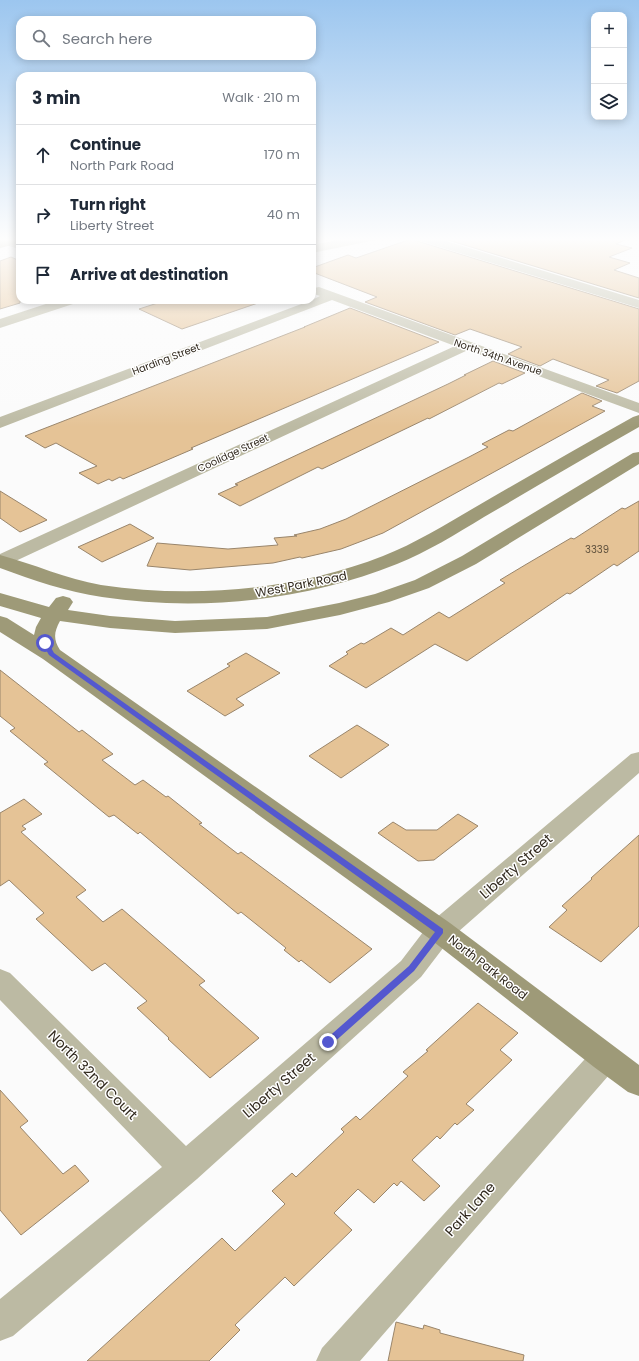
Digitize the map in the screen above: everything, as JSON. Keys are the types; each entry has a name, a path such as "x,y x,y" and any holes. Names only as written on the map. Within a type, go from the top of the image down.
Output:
{"street":[{"name":"North 34th Avenue","path":"344,301 639,408"},
{"path":"628,301 639,304"},
{"path":"0,324 59,304"},
{"name":"Harding Street","path":"0,423 311,304"},
{"name":"Coolidge Street","path":"0,561 466,346"},
{"name":"West Park Road","path":"0,561 72,584 102,590 139,594 199,597 248,594 311,584 355,573 390,560 428,541 639,420"},
{"path":"0,599 41,612 110,622 175,628 266,623 340,609 382,598 422,584 469,560 639,457"},
{"path":"52,654 45,643 44,636 48,625 70,593 72,584"},
{"name":"North Park Road","path":"0,622 18,635 52,654 440,931 605,1058 639,1082"},
{"name":"Liberty Street","path":"0,1323 185,1168 412,969 440,931 639,760"},
{"name":"North 32nd Court","path":"0,981 185,1168"},
{"name":"Park Lane","path":"335,1361 605,1058"}],"building":[{"path":"0,301 16,301 17,304 0,309"},
{"path":"369,301 611,301 639,309 639,381 617,393 596,386 609,380 553,359 540,366 508,354 522,347 470,329 455,335 365,302"},
{"path":"155,304 255,304 182,329 139,309"},
{"path":"350,308 439,342 191,448 193,449 123,479 120,477 112,481 109,479 98,484 79,473 97,466 56,443 45,448 25,436 305,327"},
{"path":"493,361 525,373 502,384 499,383 429,419 428,418 322,469 318,467 240,506 218,494 238,485 235,484 448,384"},
{"path":"582,393 602,401 592,406 605,411 383,533 341,549 273,563 190,570 147,566 157,543 228,549 278,545 274,538 297,536 294,535 320,529 346,519 488,447 482,444 509,430 513,431"},
{"path":"0,491 47,520 20,532 0,518"},
{"path":"639,501 639,551 617,566 614,564 570,594 567,593 467,661 435,644 366,688 329,666 348,654 346,652 361,643 364,644 391,628 403,635 439,612 449,618 505,583 500,580 571,538 574,539 622,508 625,509"},
{"path":"130,524 154,538 102,562 78,547"},
{"path":"246,653 280,673 236,699 244,705 225,716 187,691 230,666 227,664"},
{"path":"0,670 79,732 82,730 113,754 102,760 135,785 143,780 166,797 168,796 202,823 199,824 238,854 241,852 372,949 330,983 301,960 299,962 284,950 286,948 241,912 238,914 140,832 138,834 114,815 109,817 44,764 48,762 10,731 15,728 0,716"},
{"path":"357,725 389,745 341,778 309,756"},
{"path":"24,799 42,814 22,826 26,829 21,832 86,890 76,897 103,922 122,909 205,981 199,985 259,1038 210,1078 137,1008 147,1001 105,963 92,971 36,919 44,913 9,880 0,886 0,813"},
{"path":"458,814 478,826 434,860 418,861 378,833 393,822 406,830 437,830"},
{"path":"639,835 639,926 601,962 549,927 567,910 562,906"},
{"path":"478,1003 518,1033 500,1050 512,1060 466,1104 474,1110 457,1125 455,1123 440,1139 437,1136 412,1160 440,1186 424,1201 401,1181 397,1186 394,1183 374,1203 358,1189 334,1213 352,1230 294,1286 285,1277 235,1325 240,1330 209,1361 87,1361 222,1238 235,1251 285,1204 272,1191 292,1173 296,1177 344,1132 341,1129 356,1116 360,1120 408,1076 403,1072 428,1051 426,1050"},
{"path":"0,1090 28,1121 20,1127 63,1174 75,1165 89,1181 21,1235 0,1210"},
{"path":"396,1322 423,1329 424,1325 440,1330 440,1333 524,1355 523,1361 388,1361"}],"route":[{"path":"45,643 52,654 440,931 412,969 328,1042"}]}
